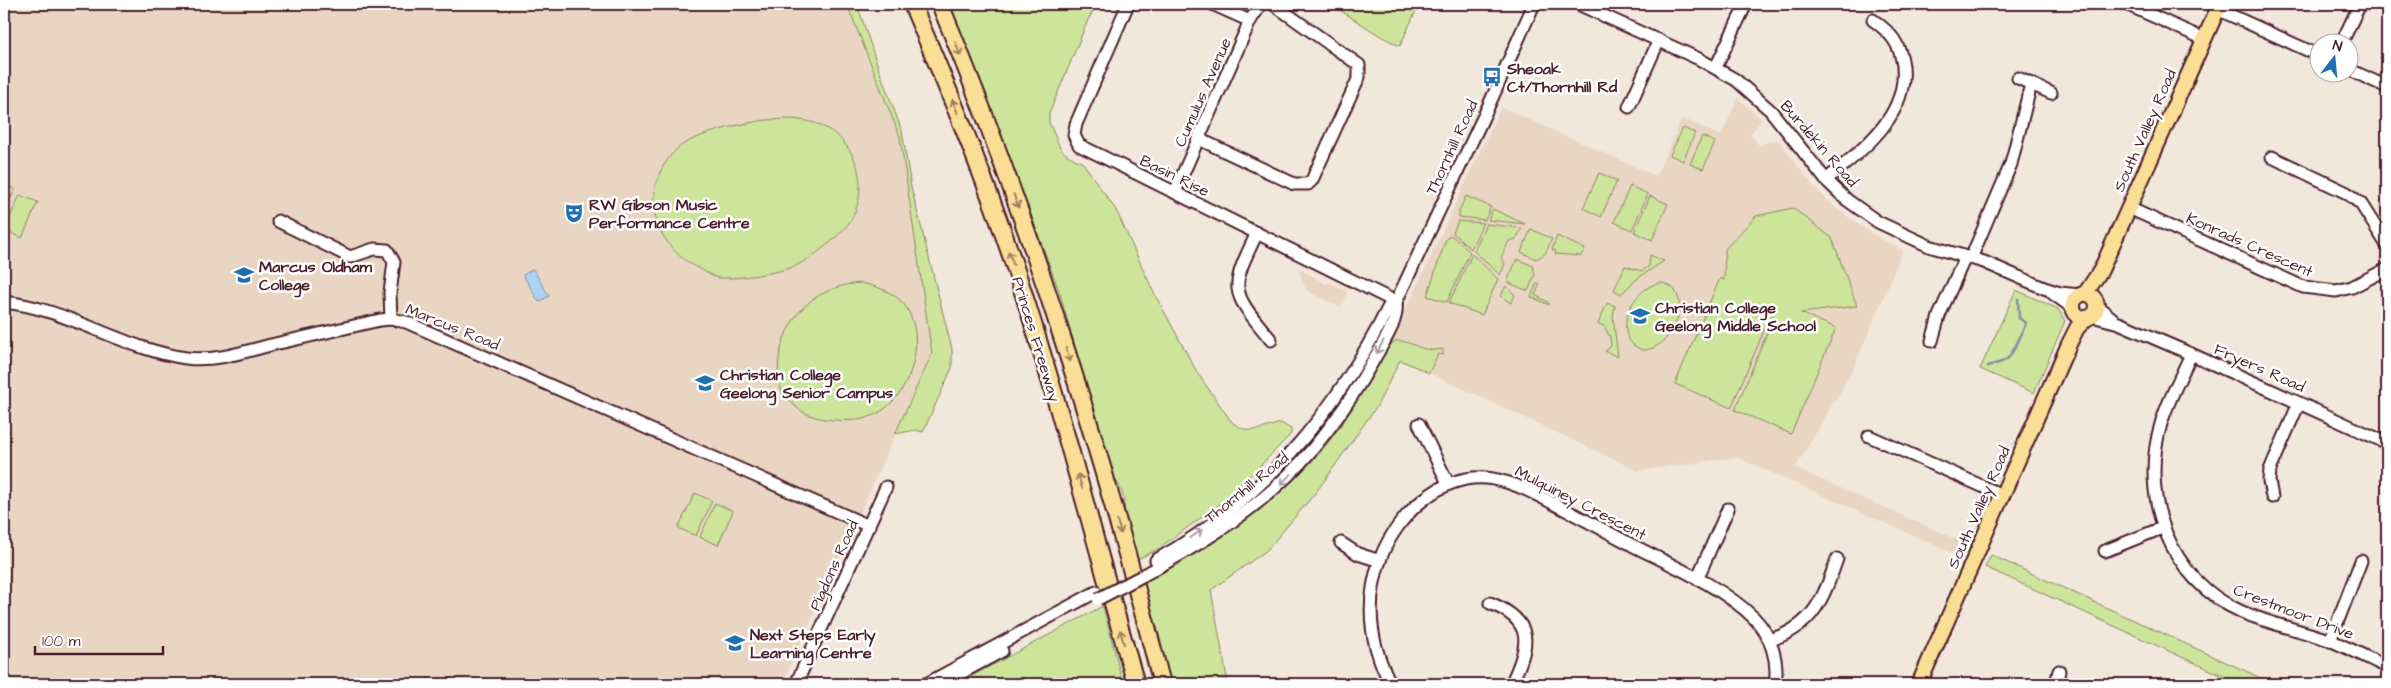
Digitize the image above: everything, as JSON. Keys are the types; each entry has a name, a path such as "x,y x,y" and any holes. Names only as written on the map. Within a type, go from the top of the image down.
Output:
{"highway":[{"name":"Princes Freeway","path":"912,4 952,97 1023,291 1055,395 1136,684"},
{"name":"Princes Freeway","path":"940,4 1016,202 1074,373 1162,684"}],"main road":[{"name":"South Valley Road","path":"1920,684 2218,6"}],"street":[{"name":"Basin Rise","path":"1128,4 1076,124 1074,135 1079,145 1396,302"},
{"path":"1212,4 1250,21"},
{"name":"Cumulus Avenue","path":"1175,192 1250,21 1260,4"},
{"path":"1199,139 1294,184 1308,184 1312,180 1358,77 1359,66 1273,4"},
{"name":"Thornhill Road","path":"1097,596 1141,572 1226,514 1255,489 1290,454 1316,424 1347,382 1389,306 1396,302 1489,105 1534,4"},
{"name":"Burdekin Road","path":"1578,4 1716,68 1755,95 1771,111 1826,180 1862,211 1902,235 1929,246 1968,257 2060,293 2085,306"},
{"path":"1716,68 1746,4"},
{"path":"2126,4 2204,39"},
{"path":"2347,32 2360,4"},
{"path":"2218,6 2308,50"},
{"path":"1826,180 1876,136 1894,111 1902,91 1903,69 1898,43 1893,36 1873,20"},
{"path":"1629,107 1659,40"},
{"path":"2358,74 2387,87"},
{"path":"2018,78 2051,92"},
{"path":"1932,341 1941,310 2011,164 2031,84"},
{"path":"2272,157 2347,193 2361,204 2387,245"},
{"name":"Konrads Crescent","path":"2129,208 2303,287 2336,291 2352,286 2387,269"},
{"path":"278,221 350,257 374,249 387,250 394,262 390,292 391,319"},
{"path":"1257,233 1237,273 1238,292 1244,306 1271,340"},
{"name":"Marcus Road","path":"4,302 24,304 52,312 149,349 197,359 227,356 391,319 429,330 868,526"},
{"name":"Fryers Road","path":"2085,306 2387,443"},
{"name":"Crestmoor Drive","path":"2191,354 2161,423 2155,450 2154,479 2162,528 2179,557 2196,579 2218,599 2269,622 2330,641 2387,667"},
{"path":"2272,497 2269,481 2270,470 2299,403"},
{"path":"1419,424 1448,483"},
{"path":"1869,436 2002,495"},
{"name":"Mulquiney Crescent","path":"1391,684 1378,656 1372,635 1372,591 1380,561 1402,522 1416,506 1448,483 1482,477 1519,485 1697,579 1743,608 1755,619 1770,640 1774,658 1775,684"},
{"name":"Pigdons Road","path":"796,684 886,487"},
{"path":"1697,579 1728,509"},
{"path":"2105,552 2162,528"},
{"path":"1341,543 1358,554 1380,561"},
{"path":"1770,640 1786,635 1802,626 1814,612 1823,597 1837,559"},
{"path":"2330,641 2361,561"},
{"path":"926,684 1097,596"},
{"path":"941,684 1097,596"},
{"path":"1490,603 1507,610 1518,619 1524,629 1520,662 1511,684"},
{"path":"2056,684 2059,671"}],"shaded area":[{"path":"4,4 847,4 900,137 932,354 782,684 4,684"},
{"name":"Christian College Geelong Middle School","path":"1738,98 1762,120 1750,134 1760,146 1771,140 1778,140 1814,187 1836,208 1874,235 1903,250 1853,370 1795,468 1967,544 1962,557 1736,457 1639,471 1429,373 1434,363 1390,343 1501,107 1656,176 1682,118 1721,136"},
{"path":"1298,268 1326,284 1329,282 1345,290 1347,295 1340,307 1306,290"}],"green space":[{"path":"847,4 857,4 902,131 911,187 952,349 952,368 923,432 916,430 895,434 932,354 900,137"},
{"path":"947,4 1097,4 1088,20 1049,114 1049,122 1060,148 1067,155 1083,163 1116,210 1153,291 1198,374 1231,421 1237,426 1249,430 1261,429 1281,423 1291,429 1291,434 1230,497 1156,550 1134,561 1126,524 1122,492 1113,478 1059,291 1005,145"},
{"path":"1330,4 1419,4 1400,46 1382,37"},
{"path":"766,120 800,120 817,124 843,142 852,155 858,170 860,186 858,202 852,218 842,231 802,263 788,269 758,275 737,278 715,277 683,259 670,246 661,231 655,215 654,198 657,181 664,164 677,149 685,144 719,130"},
{"path":"1683,128 1695,133 1683,161 1670,155"},
{"path":"1702,136 1715,142 1703,169 1690,164"},
{"path":"1599,173 1617,181 1601,217 1583,208"},
{"path":"4,184 15,189 4,213"},
{"path":"1630,186 1648,194 1632,230 1614,222"},
{"path":"20,195 38,202 22,238 4,230"},
{"path":"1466,196 1491,207 1485,220 1459,217 1459,211"},
{"path":"1650,196 1668,204 1652,240 1634,232"},
{"path":"1793,208 1832,238 1857,306 1801,313 1836,328 1791,434 1735,410 1774,316 1770,317 1731,408 1675,384 1720,278 1724,280 1725,249 1756,216"},
{"path":"1493,209 1525,224 1488,220"},
{"path":"1458,221 1483,223 1471,249 1453,233"},
{"path":"1486,224 1522,228 1516,239 1509,241 1501,258 1505,264 1500,275 1474,251"},
{"path":"1531,229 1552,239 1545,254 1536,259 1521,252"},
{"path":"1451,235 1470,252 1447,302 1427,296 1446,239"},
{"path":"1557,236 1585,249 1581,256 1555,254 1556,251 1552,250"},
{"path":"1472,254 1498,279 1482,315 1449,303"},
{"path":"1650,255 1664,261 1638,278 1621,294 1614,290 1625,266 1642,271 1649,266"},
{"path":"1517,259 1533,266 1535,275 1528,291 1507,282"},
{"path":"861,283 888,292 902,302 910,315 915,331 913,364 907,380 898,395 887,407 874,415 856,420 814,417 799,409 782,392 778,365 784,338 798,314 818,296 839,287"},
{"path":"1537,283 1540,284 1535,295 1548,302 1549,305 1531,297"},
{"path":"1663,283 1673,289 1678,298 1679,309 1676,321 1671,332 1663,342 1653,348 1642,350 1632,343 1627,334 1628,312 1642,292 1652,285"},
{"path":"1506,286 1515,295 1511,303 1501,296"},
{"path":"2016,290 2058,309 2065,321 2034,393 1980,369"},
{"path":"1607,303 1615,306 1613,316 1618,357 1605,351 1611,346 1610,337 1604,326 1598,324"},
{"path":"1395,341 1402,341 1428,350 1443,349 1443,355 1438,354 1429,373 1400,360 1377,406 1317,491 1267,550 1211,590 1228,684 1168,684 1140,584 1223,535 1249,517 1297,476 1339,428 1358,399 1386,349"},
{"path":"695,493 712,501 696,536 678,528"},
{"path":"715,503 733,511 718,545 700,537"},
{"path":"1991,555 2274,684 2241,684 1985,567"},
{"path":"1103,606 1123,684 957,684"}],"water":[{"path":"533,269 549,296 539,302 523,275"}],"waterway":[{"path":"1988,366 2007,359 2020,337 2026,323 2019,318 2018,299"}],"place":[{"name":"Sheoak Ct/Thornhill Rd","path":"1492,77"},
{"name":"RW Gibson Music Performance Centre","path":"574,213"},
{"name":"Marcus Oldham College","path":"244,275"},
{"name":"Christian College Geelong Middle School","path":"1640,316"},
{"name":"Christian College Geelong Senior Campus","path":"705,383"},
{"name":"Next Steps Early Learning Centre","path":"735,643"}]}
